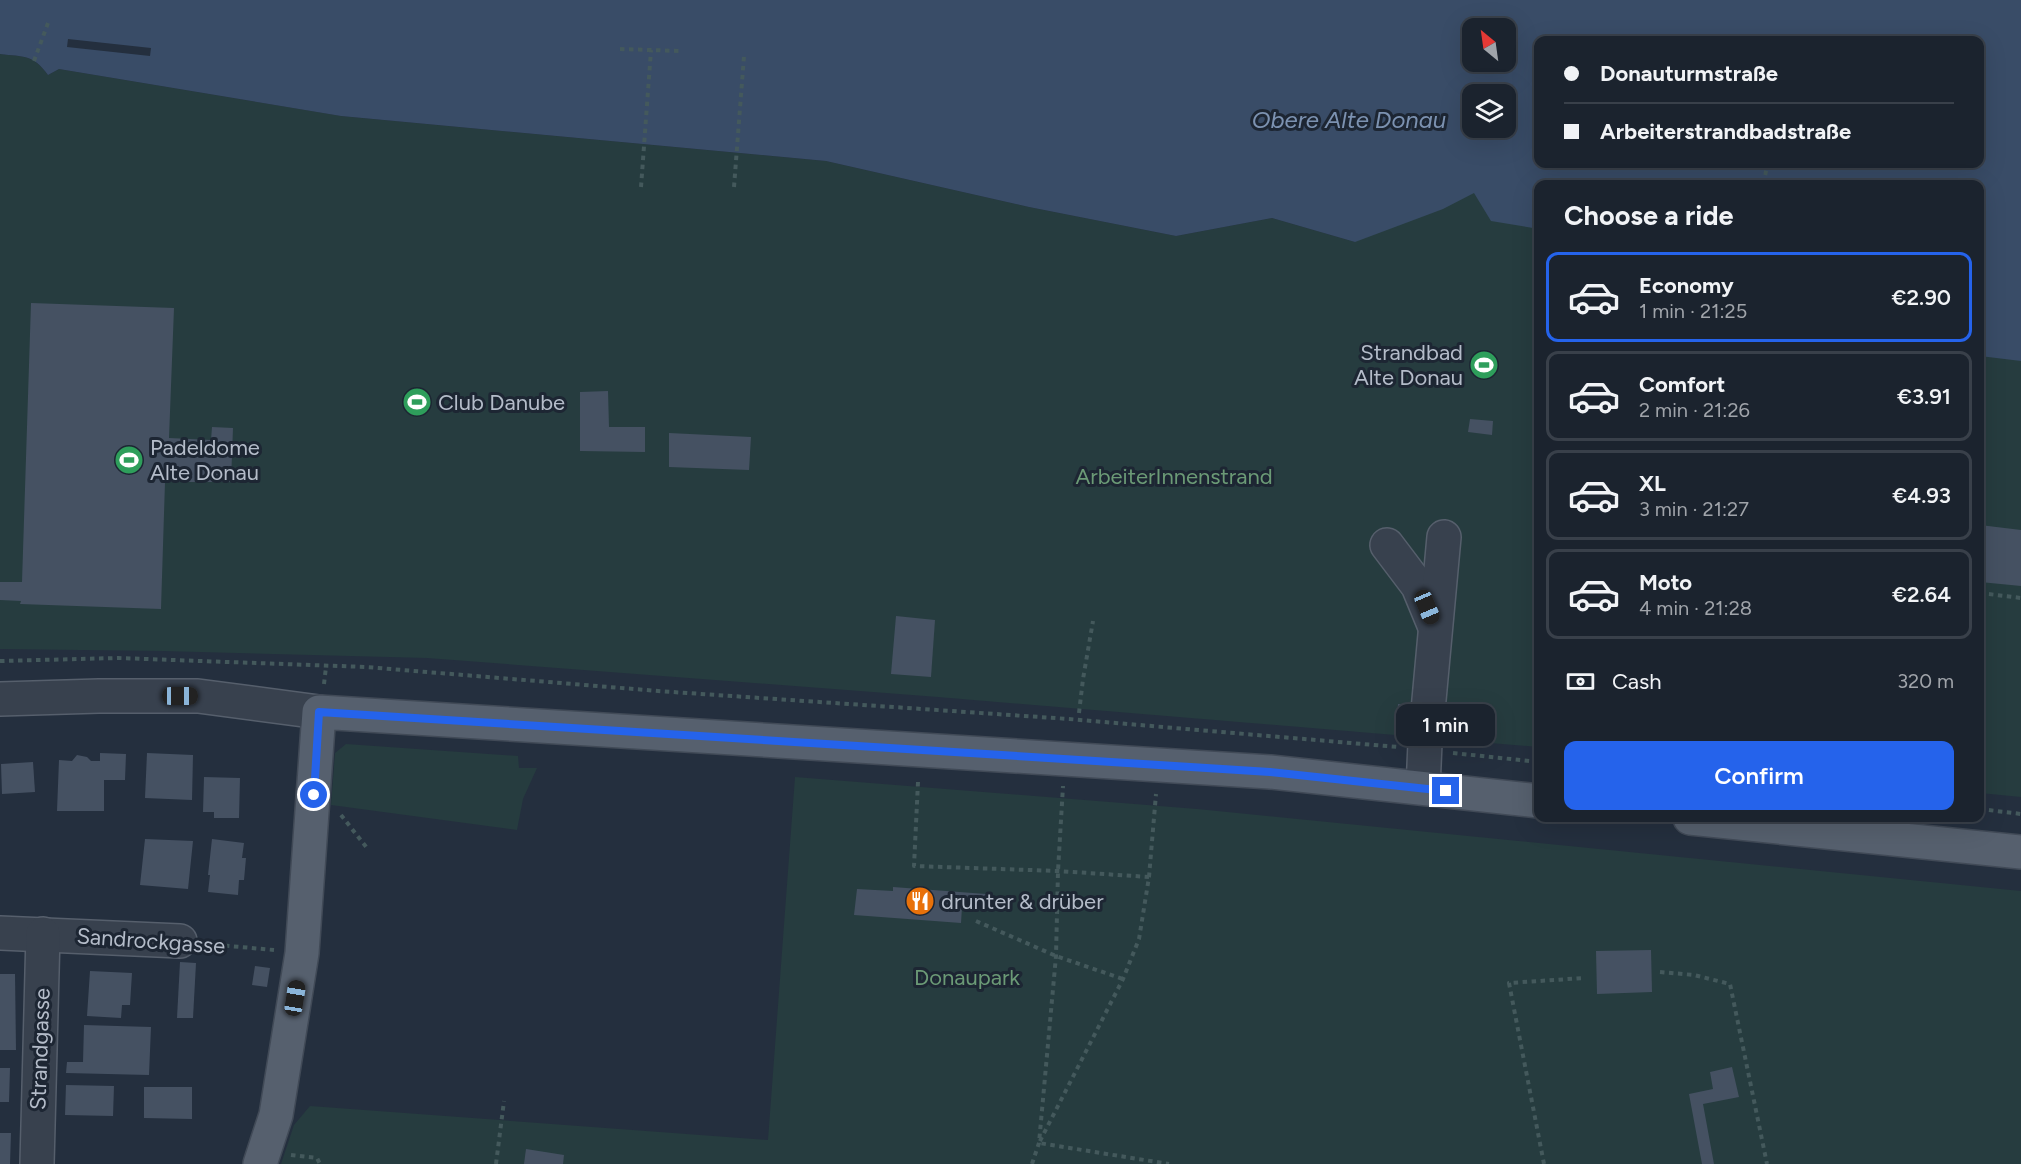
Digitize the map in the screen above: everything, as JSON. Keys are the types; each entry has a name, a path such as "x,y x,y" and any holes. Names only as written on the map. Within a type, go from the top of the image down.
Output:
{"main road":[{"path":"260,1164 276,1115 302,953 319,712 1270,772 1534,800"},
{"path":"1729,822 2021,852"}],"street":[{"path":"1423,789 1444,537"},
{"path":"1387,546 1418,586 1436,628"},
{"path":"0,699 198,696 319,712"},
{"name":"Sandrockgasse","path":"0,933 180,941"},
{"name":"Strandgasse","path":"37,1164 43,934"}],"path":[{"path":"34,61 48,23"},
{"path":"620,49 680,51"},
{"path":"641,188 651,50"},
{"path":"734,187 744,56"},
{"path":"1984,593 2021,598"},
{"path":"1079,713 1093,621"},
{"path":"0,661 118,658 366,667 670,692 1069,719 1534,761"},
{"path":"1032,1164 1039,1143 1123,979 1139,939 1149,877 1159,764"},
{"path":"918,782 914,866 1149,877"},
{"path":"1039,1143 1056,956 1063,792"},
{"path":"313,807 339,812 367,848"},
{"path":"1984,809 2021,814"},
{"path":"976,921 1056,956 1123,979"},
{"name":"Sandrockgasse","path":"180,941 302,953"},
{"path":"1660,972 1694,975 1730,984 1767,1164"},
{"path":"1544,1164 1509,983 1584,978"},
{"path":"496,1164 504,1101"},
{"path":"1039,1143 1168,1164"}],"green space":[{"name":"ArbeiterInnenstrand","path":"1386,0 2021,0 2021,797 1984,793 1984,180 1534,180 1534,747 938,697 427,658 0,649 0,54 21,56 32,60 48,75 59,69 341,116 826,161 1029,207 1176,236 1272,218 1355,242"},
{"path":"346,744 518,756 519,768 537,768 523,799 517,830 331,805 335,753"},
{"name":"Donaupark","path":"795,777 1197,809 2021,891 2021,1164 281,1164 294,1125 310,1106 768,1140"}],"water":[{"name":"Obere Alte Donau","path":"0,0 2021,0 2021,361 1984,356 1984,180 1534,180 1534,228 1491,221 1474,193 1443,209 1355,242 1272,218 1176,236 1029,207 826,161 341,116 59,69 48,75 38,63 27,58 0,54"}],"pier":[{"path":"68,39 151,48 150,56 67,47"}],"building":[{"name":"Padeldome Alte Donau","path":"31,303 174,308 169,438 211,440 212,427 233,428 231,482 165,482 161,609 20,604 21,601 0,600 0,582 22,582"},
{"path":"608,391 609,427 645,427 645,452 580,451 580,392"},
{"path":"1470,419 1493,421 1492,435 1468,432"},
{"path":"669,433 751,437 749,470 669,467"},
{"path":"1984,525 2021,530 2021,586 1984,582"},
{"path":"896,616 935,620 931,677 891,674"},
{"path":"1398,704 1409,704 1408,720 1397,720"},
{"path":"100,753 126,754 125,780 104,780 104,811 57,811 59,760 72,761 77,755 87,757 91,761 100,761"},
{"path":"147,753 193,755 192,800 145,798"},
{"path":"33,762 35,792 2,794 1,764"},
{"path":"204,777 240,778 239,818 214,818 214,812 203,812"},
{"path":"145,839 193,841 188,889 140,885"},
{"path":"212,839 244,843 242,858 246,858 244,880 239,880 238,895 208,892"},
{"name":"drunter & drüber","path":"893,887 986,894 984,909 962,907 961,923 854,915 857,889 893,891"},
{"path":"1651,950 1652,992 1597,994 1596,951"},
{"path":"180,962 196,963 193,1018 177,1018"},
{"path":"255,966 270,968 267,987 252,985"},
{"path":"90,971 132,973 130,1005 122,1005 121,1018 87,1016"},
{"path":"0,974 15,974 16,1050 0,1050"},
{"path":"84,1025 151,1027 149,1075 66,1073 67,1062 83,1062"},
{"path":"1732,1067 1739,1097 1703,1104 1714,1164 1702,1164 1689,1094 1713,1089 1710,1072"},
{"path":"0,1068 10,1068 9,1102 0,1102"},
{"path":"66,1085 114,1086 113,1116 65,1115"},
{"path":"144,1087 192,1087 192,1119 144,1118"},
{"path":"0,1133 11,1133 10,1164 0,1164"},
{"path":"526,1149 564,1155 563,1164 524,1164"}],"place":[{"name":"Strandbad Alte Donau","path":"1484,365"},
{"name":"Club Danube","path":"417,402"},
{"name":"Padeldome Alte Donau","path":"129,460"},
{"name":"drunter & drüber","path":"920,901"}],"route":[{"path":"314,795 319,712 1270,772 1446,791"}]}
